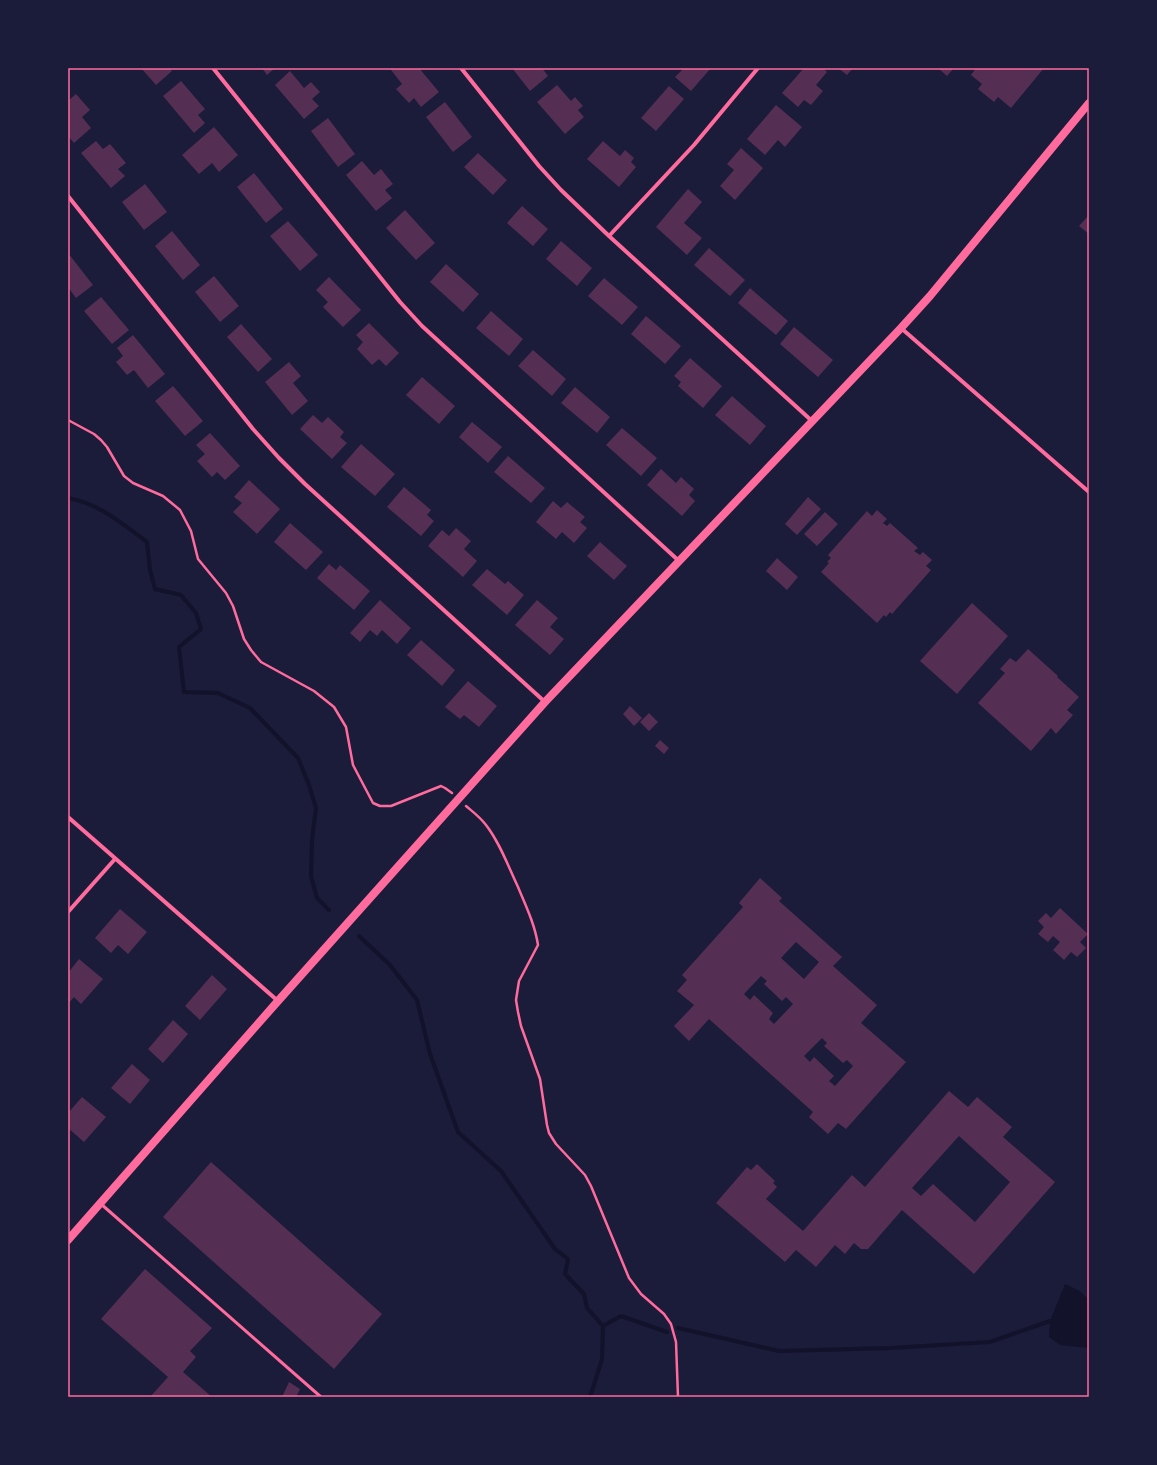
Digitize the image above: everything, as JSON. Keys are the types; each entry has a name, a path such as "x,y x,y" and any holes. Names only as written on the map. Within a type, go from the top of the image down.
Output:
{"main road":[{"path":"68,1240 278,1001 545,702 930,296 1089,103"}],"street":[{"path":"213,68 400,302 422,326 679,562"},
{"path":"461,68 546,174 573,202 812,421"},
{"path":"609,236 691,149 758,68"},
{"path":"68,196 253,429 279,458 305,484 545,702"},
{"path":"901,328 1089,492"},
{"path":"68,817 278,1001"},
{"path":"68,912 115,858"}],"lane":[{"path":"100,1204 321,1397"}],"path":[{"path":"68,420 94,434 101,440 107,447 124,476 133,483 163,496 180,510 191,531 198,558 226,593 233,606 244,639 251,650 261,662 314,691 334,707 346,727 353,765 373,803 380,806 391,806 441,786 445,788"},
{"path":"469,808 479,816 487,826 500,849 525,904 537,938 538,945 519,981 516,1000 521,1026 540,1079 546,1125 556,1144 585,1175 630,1278 642,1294 664,1314 671,1324 676,1342 678,1397"}],"shaded area":[{"path":"1065,1284 1080,1291 1089,1300 1089,1348 1060,1345 1049,1337 1050,1321"}],"building":[{"path":"141,68 169,68 172,71 156,85"},
{"path":"262,68 275,68 267,75"},
{"path":"393,68 419,68 439,92 421,107 414,98 409,103 396,89 402,84 391,70"},
{"path":"512,68 542,68 548,76 530,91"},
{"path":"684,68 711,68 691,91 675,77"},
{"path":"804,68 823,68 827,72 816,85 823,91 811,105 804,100 798,107 782,93"},
{"path":"838,68 853,68 847,75"},
{"path":"938,68 954,68 947,76"},
{"path":"976,68 1044,68 1011,108 998,97 994,102 978,89 982,84 971,75"},
{"path":"290,71 304,88 311,82 320,92 312,99 319,106 304,119 275,85"},
{"path":"181,81 205,109 198,115 205,123 194,133 163,96"},
{"path":"557,85 571,101 575,97 583,106 578,110 584,117 565,134 537,102"},
{"path":"669,86 684,99 656,131 641,118"},
{"path":"76,94 90,110 82,117 91,128 74,143 68,136 68,99 69,100"},
{"path":"445,102 472,137 453,152 426,117"},
{"path":"776,105 802,127 785,147 778,140 765,155 747,139"},
{"path":"328,118 355,154 338,167 311,131"},
{"path":"214,127 238,155 219,172 212,163 199,174 182,155"},
{"path":"96,141 103,149 110,144 126,163 118,169 125,176 111,188 81,153"},
{"path":"603,141 620,156 625,150 634,158 631,162 636,167 619,187 587,159"},
{"path":"741,148 763,168 735,200 720,186 734,170 727,164"},
{"path":"478,153 507,180 493,195 464,167"},
{"path":"362,161 374,175 381,169 393,184 385,190 392,198 376,211 346,175"},
{"path":"254,173 283,209 266,223 237,187"},
{"path":"145,184 167,212 144,230 122,202"},
{"path":"688,189 702,202 684,223 702,238 687,255 656,227"},
{"path":"522,206 548,229 533,246 507,223"},
{"path":"405,210 435,243 416,260 386,228"},
{"path":"1089,215 1089,234 1079,226"},
{"path":"288,221 318,255 300,271 270,236"},
{"path":"172,231 200,265 183,280 155,246"},
{"path":"561,241 592,268 577,286 546,259"},
{"path":"709,248 745,280 730,296 694,265"},
{"path":"68,253 93,285 76,298 68,287"},
{"path":"446,264 479,294 463,312 430,282"},
{"path":"214,276 239,306 220,322 195,292"},
{"path":"329,277 361,310 343,327 323,307 328,302 316,290"},
{"path":"604,278 638,307 622,325 588,296"},
{"path":"750,288 788,321 776,335 738,303"},
{"path":"101,297 129,330 112,344 84,311"},
{"path":"491,311 523,339 509,356 476,328"},
{"path":"646,316 681,346 665,364 631,334"},
{"path":"369,323 399,353 386,366 379,359 372,365 357,349 363,342 356,335"},
{"path":"241,324 272,359 258,372 227,337"},
{"path":"794,327 833,360 818,377 780,344"},
{"path":"133,335 165,374 148,388 134,370 127,375 116,362 123,356 117,348"},
{"path":"533,350 566,379 552,396 518,366"},
{"path":"690,358 722,386 703,408 678,386 681,382 674,376"},
{"path":"289,362 301,376 293,383 308,401 292,415 265,382"},
{"path":"422,377 455,406 439,424 406,395"},
{"path":"173,386 203,421 185,436 155,401"},
{"path":"575,387 610,417 597,433 561,403"},
{"path":"732,396 766,426 750,445 715,415"},
{"path":"313,415 322,423 328,417 344,432 340,437 347,443 332,459 300,429"},
{"path":"472,422 502,447 488,463 459,437"},
{"path":"622,428 657,458 641,476 606,445"},
{"path":"210,433 240,466 225,480 217,472 212,477 197,461 205,454 196,445"},
{"path":"361,444 395,474 375,496 341,467"},
{"path":"508,456 545,488 531,503 494,472"},
{"path":"661,469 676,483 681,477 694,489 689,495 695,501 682,516 647,485"},
{"path":"249,480 280,509 257,534 233,512 242,503 234,497"},
{"path":"404,487 431,510 427,515 434,521 421,536 387,507"},
{"path":"808,497 821,509 797,535 785,524"},
{"path":"553,501 561,508 567,502 585,517 580,522 587,528 574,543 562,532 556,539 536,522"},
{"path":"877,510 887,519 883,523 887,526 890,523 918,548 914,551 920,555 923,552 932,560 926,566 931,570 892,614 890,612 886,617 884,615 877,623 821,572 829,563 827,562 831,558 828,555 867,511 872,516"},
{"path":"825,512 838,524 817,546 804,534"},
{"path":"290,523 323,552 306,570 274,542"},
{"path":"456,528 471,541 464,549 477,561 463,577 428,546 442,530 449,536"},
{"path":"600,542 627,566 614,580 587,556"},
{"path":"777,558 798,577 787,590 766,571"},
{"path":"329,564 336,570 340,565 370,591 354,610 317,578"},
{"path":"487,569 505,584 508,581 524,595 507,615 472,585"},
{"path":"380,600 411,628 397,644 382,630 377,636 370,630 360,642 350,633"},
{"path":"537,600 558,618 550,627 564,639 550,655 515,625"},
{"path":"972,603 1008,636 957,694 920,661"},
{"path":"421,640 455,670 442,686 407,655"},
{"path":"1028,649 1079,697 1067,710 1073,715 1056,734 1051,728 1031,751 978,703 1005,673 1000,669 1010,658 1016,662"},
{"path":"468,681 497,706 479,727 464,715 460,719 445,707"},
{"path":"630,706 642,718 634,726 623,714"},
{"path":"649,713 658,722 649,731 640,722"},
{"path":"660,740 669,748 664,754 655,746"},
{"path":"760,878 782,898 779,901 842,957 833,966 877,1005 861,1023 906,1062 846,1129 838,1123 828,1134 809,1117 813,1112 709,1019 689,1041 674,1026 694,1005 677,991 687,980 682,975 743,907 739,903","holes":["796,942 819,962 804,979 781,958","761,976 767,981 764,984 782,1001 786,997 793,1004 774,1024 769,1019 773,1013 754,995 750,1000 744,994","822,1038 827,1043 824,1046 843,1063 847,1060 853,1066 835,1086 829,1081 834,1076 814,1057 810,1062 804,1056"]},
{"path":"1060,908 1088,934 1080,942 1086,948 1077,957 1071,952 1064,960 1053,950 1060,942 1053,936 1048,942 1038,934 1044,927 1038,921 1046,913 1051,918"},
{"path":"120,909 147,932 128,954 118,945 111,953 95,938"},
{"path":"79,959 103,979 81,1004 74,997 68,1004 68,973"},
{"path":"212,975 227,989 200,1020 185,1006"},
{"path":"173,1020 188,1034 163,1063 148,1049"},
{"path":"132,1064 150,1080 130,1104 111,1088"},
{"path":"949,1091 968,1107 977,1097 1012,1127 1003,1137 1055,1182 974,1274 902,1210 868,1249 861,1249 854,1243 845,1254 835,1245 816,1267 796,1250 785,1262 716,1203 747,1167 751,1170 757,1164 775,1181 773,1183 777,1187 766,1199 803,1231 852,1175 865,1187","holes":["959,1136 1010,1182 975,1222 933,1184 921,1196 912,1188"]},
{"path":"82,1097 106,1117 84,1142 68,1128 68,1113"},
{"path":"211,1162 382,1314 334,1369 163,1217"},
{"path":"145,1269 212,1328 190,1351 196,1357 183,1372 212,1397 150,1397 168,1377 101,1319"},
{"path":"289,1382 300,1389 296,1397 282,1397"}],"waterway":[{"path":"68,498 90,504 100,509 147,542 150,570 155,589 181,595 196,613 201,629 179,647 184,692 218,693 250,708 298,758 309,785 316,808 312,840 311,876 317,898 329,910"},
{"path":"359,936 390,965 417,1000 430,1054 458,1132 501,1171 555,1249 568,1259 565,1274 584,1294 587,1308 603,1326 602,1359 590,1397"},
{"path":"603,1326 621,1316 667,1332"},
{"path":"678,1328 779,1351 891,1348 990,1342 1050,1321 1056,1322"}]}
